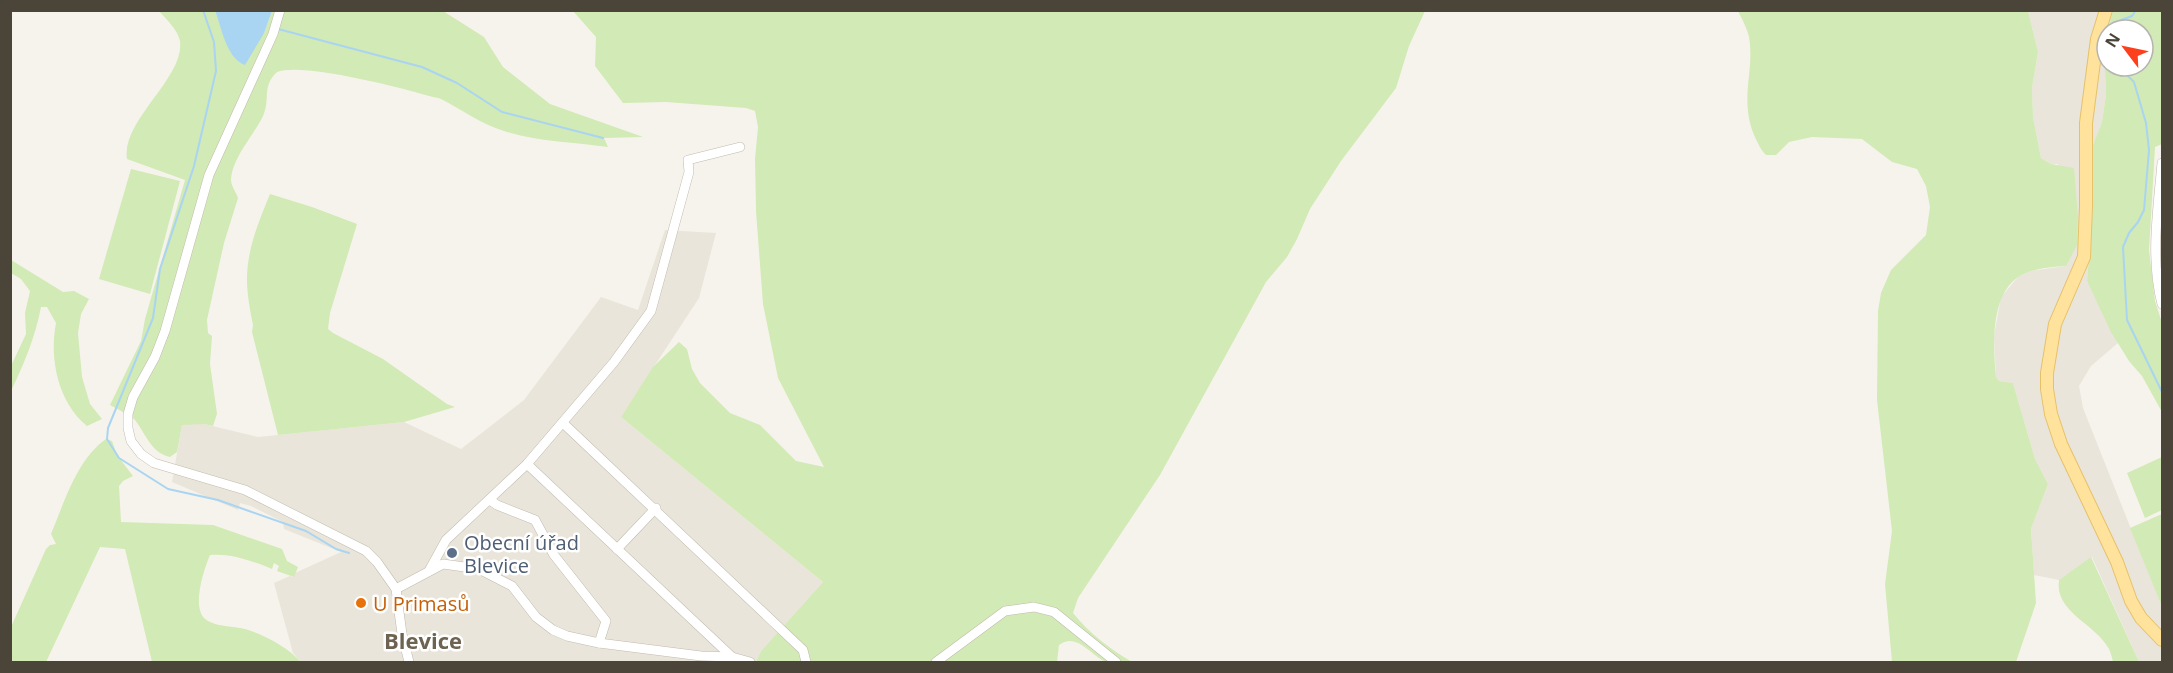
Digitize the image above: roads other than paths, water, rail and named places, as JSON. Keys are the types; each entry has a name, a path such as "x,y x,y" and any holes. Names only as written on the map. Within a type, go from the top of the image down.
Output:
{"main road":[{"path":"2106,10 2097,39 2086,123 2084,257 2055,324 2046,373 2047,389 2051,414 2061,444 2117,562 2131,601 2141,618 2163,640"}],"street":[{"path":"280,10 273,34 209,175 165,331 133,397 128,414 128,428 132,441 141,454 154,464 245,490 366,551 377,562 396,589 402,634 409,663"},
{"path":"429,571 446,540 527,464 614,362 651,311 689,172 688,160 740,147"},
{"path":"2162,163 2156,257 2158,289 2163,304"},
{"path":"563,423 656,508 803,650 806,663"},
{"path":"527,464 732,657"},
{"path":"490,500 497,506 535,520 554,555 606,621 599,643"},
{"path":"617,549 656,508"},
{"path":"396,589 443,564 479,569 512,586 536,617 553,630 599,643 701,656 732,657 750,663"},
{"path":"936,663 1005,611 1034,607 1054,612 1116,663"}],"water":[{"path":"215,11 272,11 264,33 245,65 233,56 229,49"}],"waterway":[{"path":"203,10 214,42 216,71 194,166 160,269 153,318 108,428 107,439 119,458 168,489 218,500 306,531 336,549 349,553"},
{"path":"2127,18 2132,16 2136,10"},
{"path":"278,29 422,67 457,83 502,112 603,138"},
{"path":"2130,78 2134,82 2146,123 2149,150 2144,210 2123,247 2127,320 2162,392"}],"place":[{"name":"Obecní úřad Blevice","path":"452,553"},
{"name":"U Primasů","path":"361,603"}],"district":[{"name":"Blevice","path":"423,640"}]}
